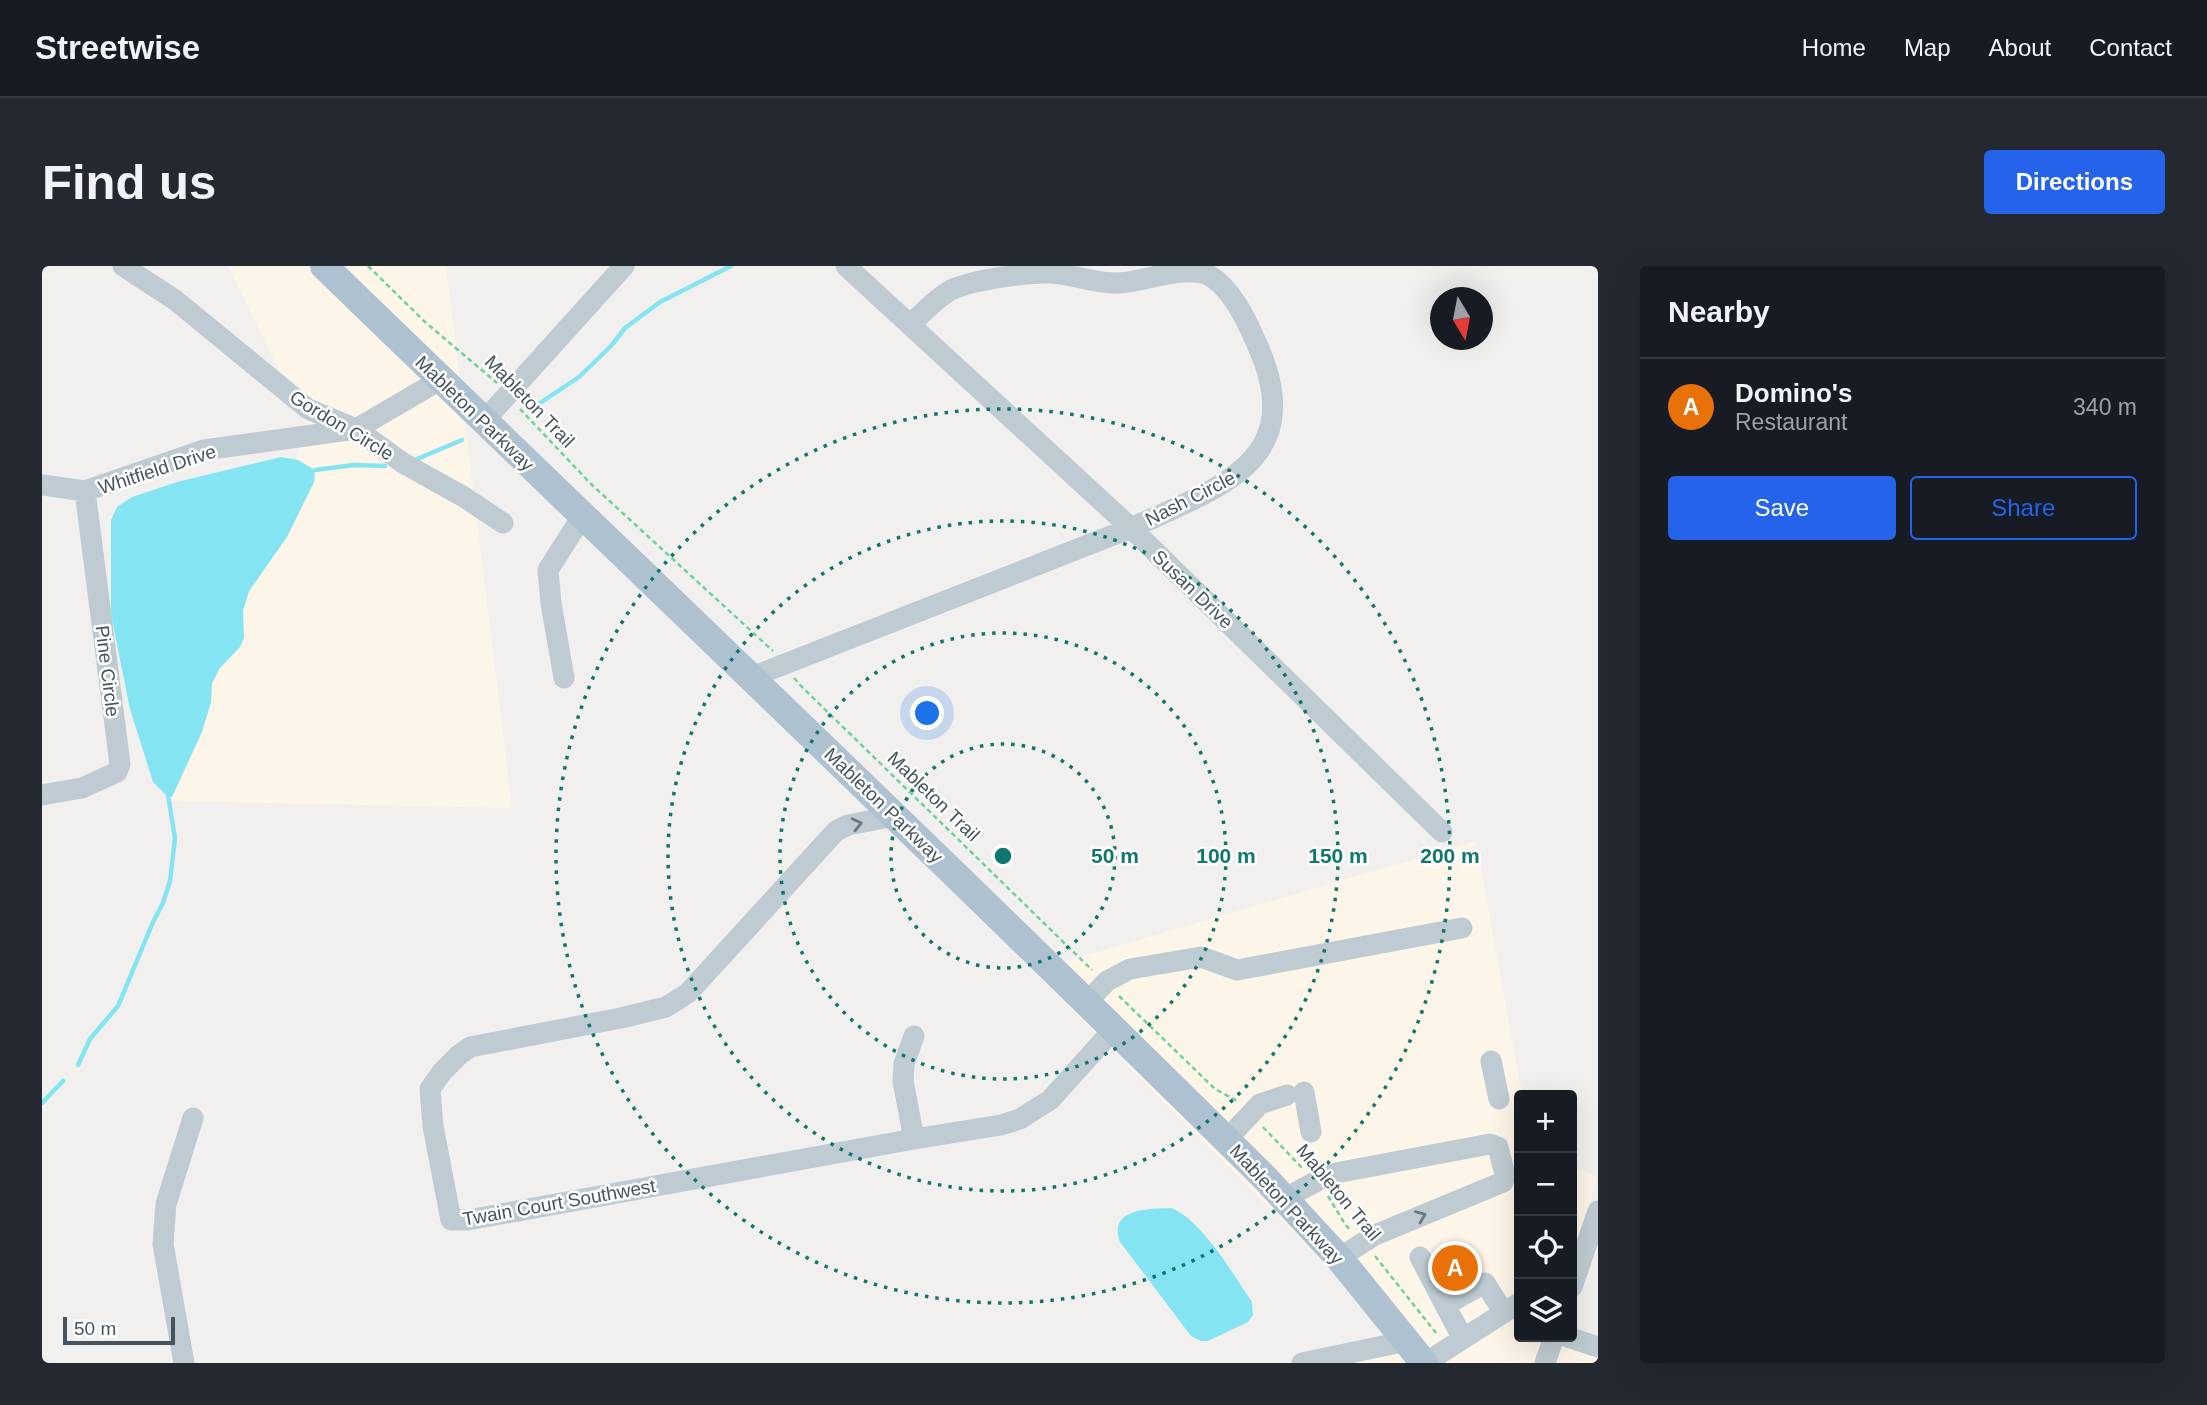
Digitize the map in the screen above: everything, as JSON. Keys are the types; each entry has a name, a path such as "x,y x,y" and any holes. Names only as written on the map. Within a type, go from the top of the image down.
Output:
{"main road":[{"name":"Mableton Parkway","path":"324,266 483,422 752,677 1226,1140 1339,1258 1425,1363"}],"street":[{"name":"Gordon Circle","path":"123,266 175,300 308,409 356,429 403,463 464,497 503,523"},
{"name":"Susan Drive","path":"846,266 1131,528 1442,832"},
{"path":"483,422 622,267"},
{"name":"Nash Circle","path":"752,677 1131,528 1186,503 1243,471 1265,442 1272,422 1272,394 1265,360 1234,301 1221,285 1206,273 1182,268 1160,271 1119,283 1049,273 975,282 950,291 911,324"},
{"path":"356,429 440,380"},
{"name":"Whitfield Drive","path":"42,485 85,491 204,450 356,429"},
{"name":"Pine Circle","path":"42,794 82,789 117,772 120,764 85,491"},
{"path":"564,678 548,570 583,515"},
{"name":"Twain Court Southwest","path":"895,816 848,825 836,831 688,993 666,1007 470,1047 459,1055 430,1089 433,1126 451,1220 468,1220 1001,1125 1020,1119 1050,1100 1113,1030"},
{"path":"1086,1003 1105,983 1130,969 1201,957 1237,970 1462,928"},
{"path":"914,1036 904,1064 903,1081 915,1139"},
{"path":"1491,1061 1499,1098"},
{"path":"1226,1140 1260,1104 1295,1093 1311,1132"},
{"path":"184,1363 163,1244 166,1204 193,1118"},
{"path":"1284,1199 1326,1176 1490,1144 1498,1147 1505,1175 1503,1182 1375,1235 1339,1258"},
{"path":"1577,1264 1598,1211"},
{"path":"1420,1258 1445,1305 1456,1344"},
{"path":"1425,1363 1512,1308 1485,1283 1445,1305"},
{"path":"1577,1340 1598,1348 1592,1363"},
{"path":"1302,1363 1407,1341"},
{"path":"1545,1363 1552,1342"}],"path":[{"name":"Mableton Trail","path":"368,266 425,322 492,377 535,427 591,484 768,644 802,687 1214,1089 1237,1099 1326,1193 1345,1224 1456,1344"}],"shaded area":[{"path":"228,266 446,266 512,808 171,801 307,428"},
{"path":"1476,841 1521,1090 1514,1090 1514,1342 1577,1342 1577,1339 1598,1343 1598,1363 1331,1363 1410,1349 1033,971"},
{"path":"1577,1168 1597,1177 1577,1252"}],"water":[{"path":"281,457 298,460 315,470 314,482 287,537 249,591 243,611 244,638 240,647 220,668 212,683 211,702 202,732 172,797 153,782 130,709 111,615 111,520 117,507 132,497 177,482"},
{"path":"1171,1208 1183,1214 1205,1236 1252,1302 1253,1315 1248,1322 1208,1341 1191,1336 1120,1242 1118,1231 1120,1222 1125,1217 1142,1210"}],"waterway":[{"path":"531,409 579,377 611,346 625,328 660,302 731,266"},
{"path":"417,459 462,440"},
{"path":"315,470 354,465 385,466"},
{"path":"78,1065 90,1039 118,1006 163,903 170,881 175,838 168,795"},
{"path":"42,1103 63,1081"}],"place":[{"name":"Domino's","path":"1455,1268"}]}
